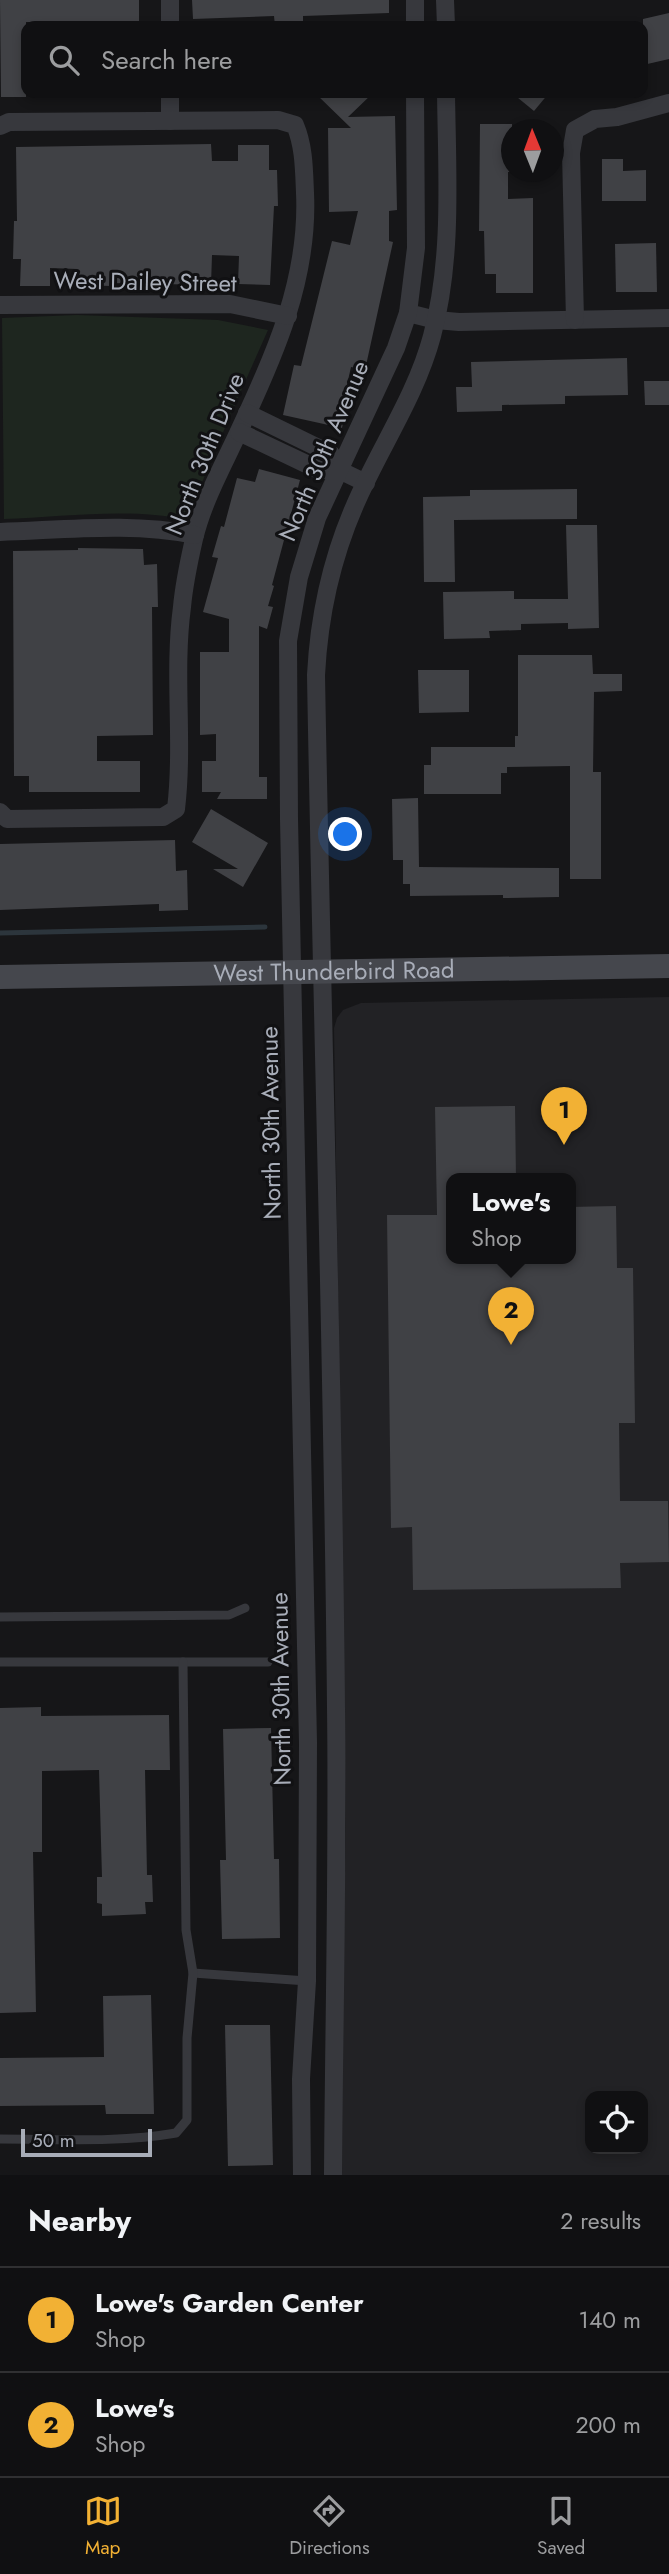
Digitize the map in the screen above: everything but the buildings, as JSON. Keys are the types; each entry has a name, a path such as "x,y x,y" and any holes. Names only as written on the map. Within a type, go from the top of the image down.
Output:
{"main road":[{"name":"West Thunderbird Road","path":"0,977 669,965"}],"street":[{"path":"170,0 170,21"},
{"path":"415,0 415,21"},
{"path":"445,0 446,21"},
{"path":"0,126 9,122 170,121 170,98"},
{"name":"North 30th Avenue","path":"302,2175 301,2080 307,1981 308,1743 286,673 288,640 299,577 308,546 339,470 390,361 408,313 416,248 415,98"},
{"name":"North 30th Avenue","path":"333,2175 336,1714 330,1290 316,675 318,636 323,602 344,532 411,391 425,358 436,320 445,246 446,98"},
{"path":"575,320 571,153 575,130 595,119 617,117 669,103"},
{"name":"North 30th Drive","path":"0,813 7,819 163,817 176,809 181,608 195,535 220,469 239,432 288,316 300,272 305,233 302,140 295,125 278,120 170,121"},
{"name":"West Dailey Street","path":"0,305 230,304 288,316"},
{"path":"408,313 459,322 669,318"},
{"path":"247,413 331,454 339,470"},
{"path":"239,432 319,470 339,470 366,483"},
{"path":"0,532 138,529 195,535"}],"lane":[{"path":"0,1618 229,1615 245,1608"},
{"path":"0,2139 131,2139 176,2133 187,2120 187,2038 193,1973 186,1930 183,1661"},
{"path":"0,1662 268,1661"},
{"path":"193,1973 307,1981"}],"shaded area":[{"path":"77,315 218,320 268,330 187,520 120,513 4,519 2,318"},
{"path":"669,997 669,2175 342,2175 346,1825 334,1028 343,1010 361,1003"}],"waterway":[{"path":"0,933 265,927"}],"place":[{"name":"Lowe's Garden Center","path":"564,1145"},
{"name":"Lowe's","path":"511,1345"}]}
